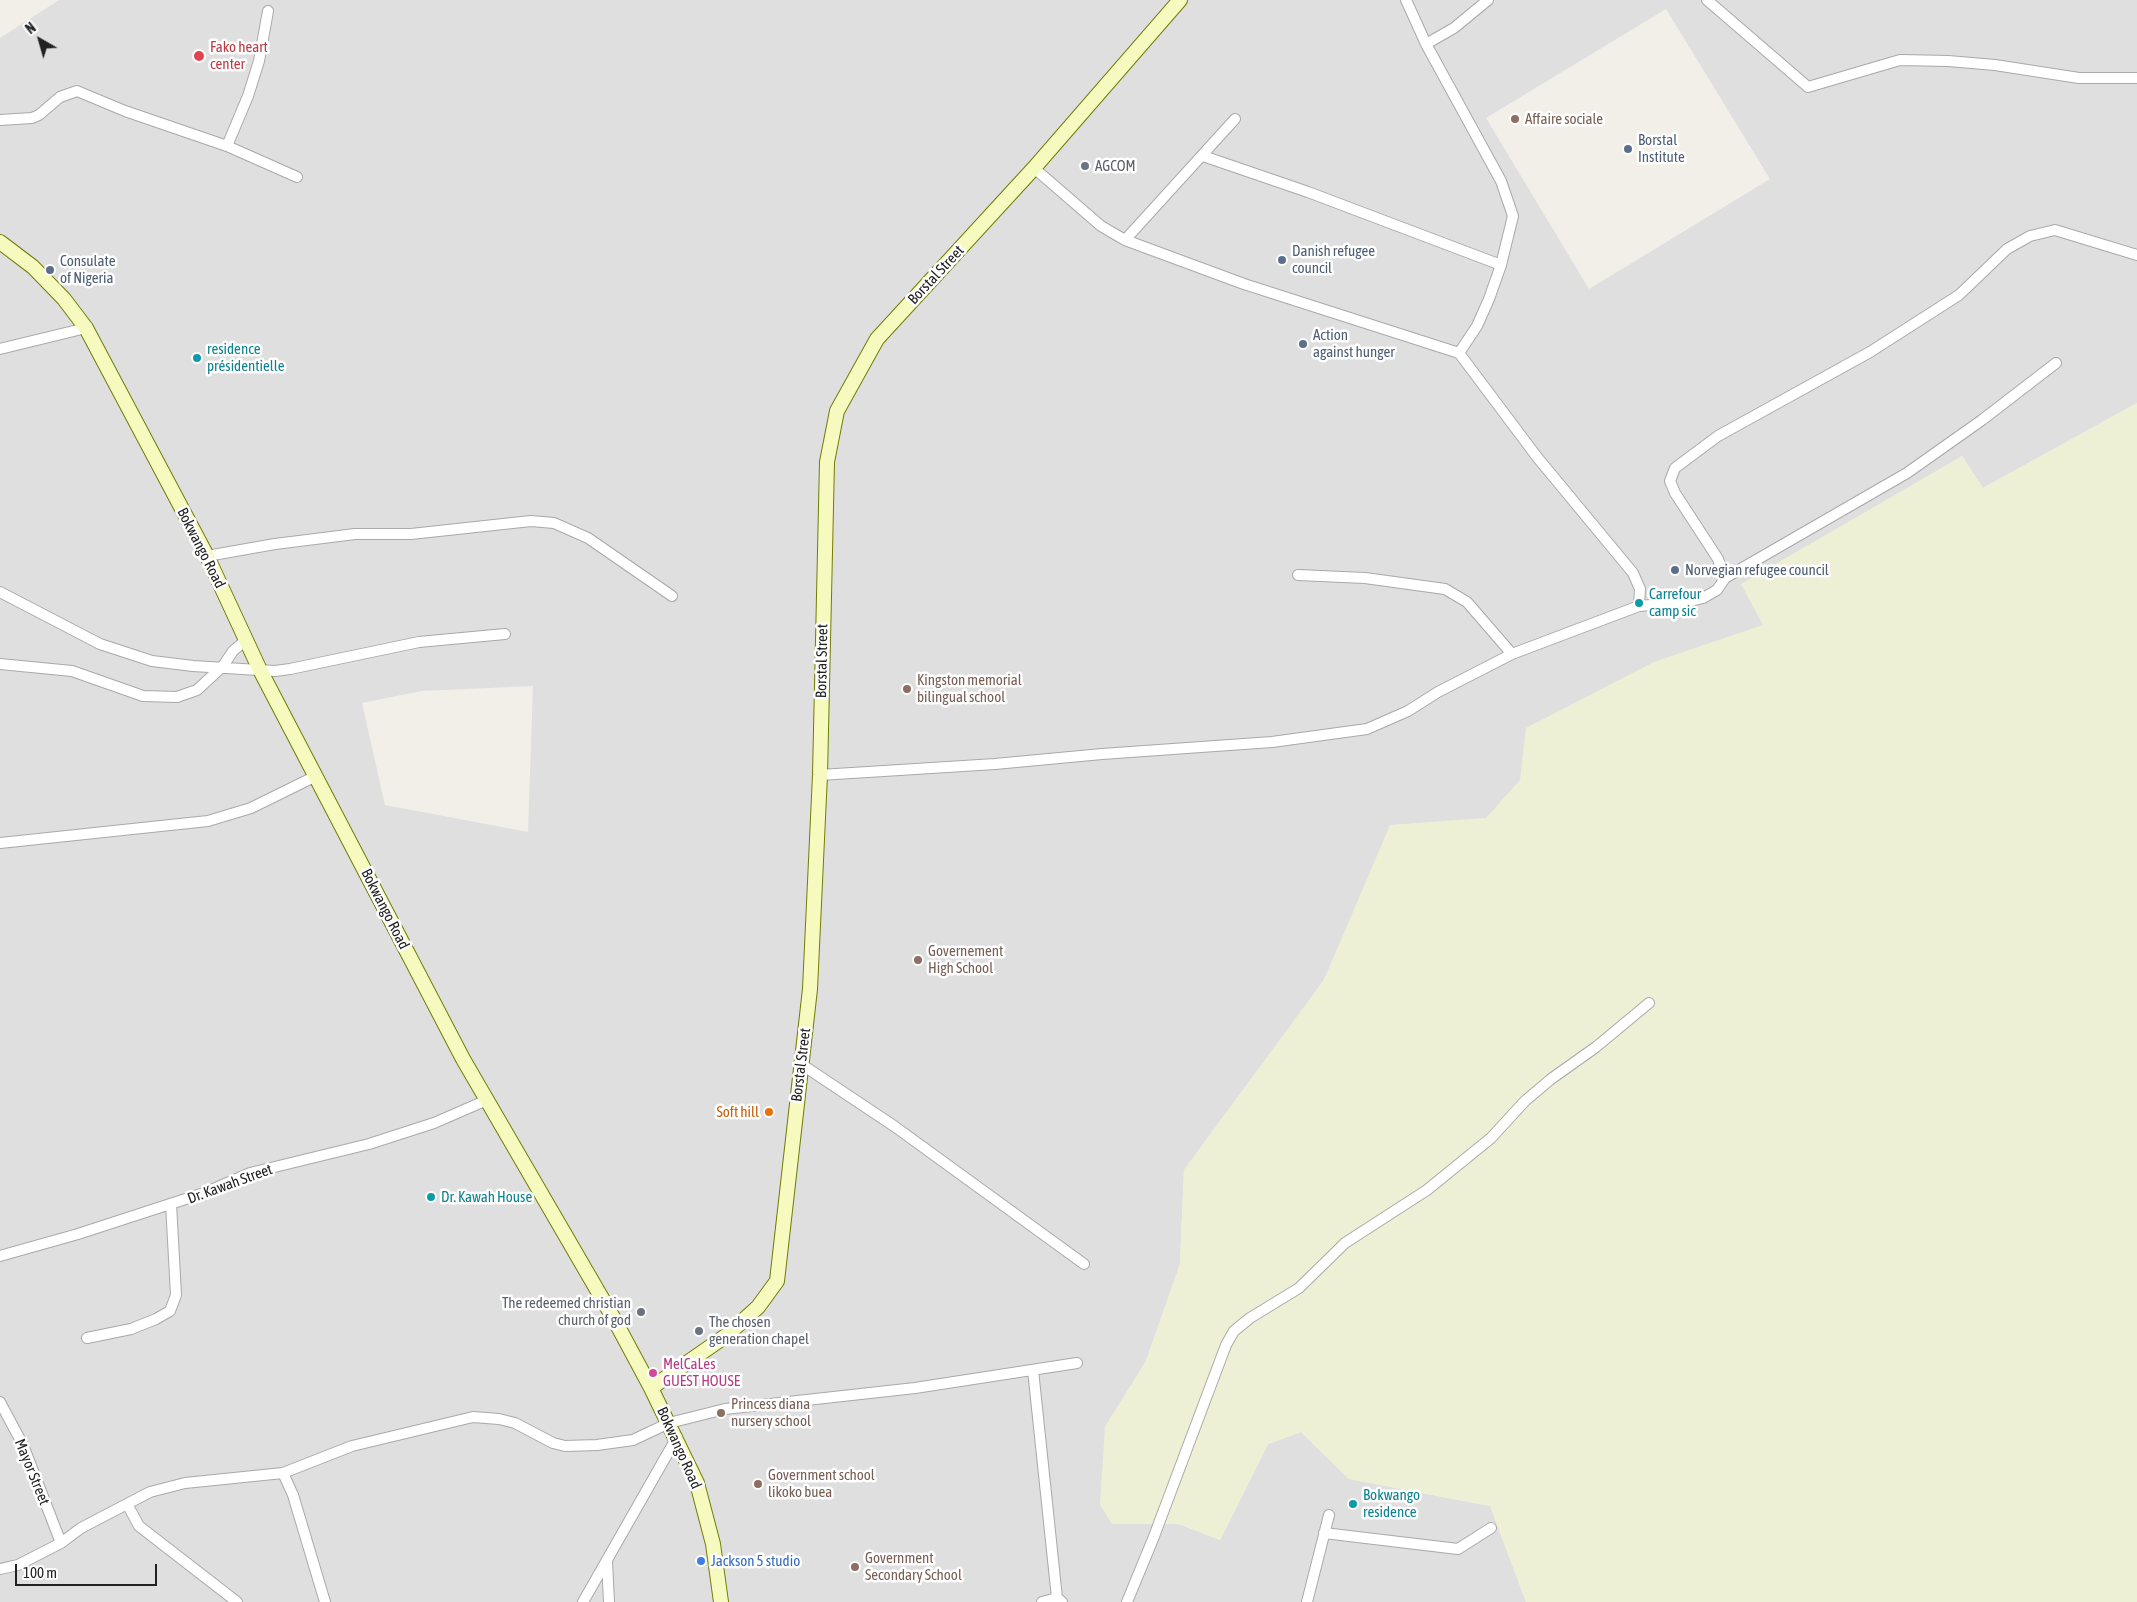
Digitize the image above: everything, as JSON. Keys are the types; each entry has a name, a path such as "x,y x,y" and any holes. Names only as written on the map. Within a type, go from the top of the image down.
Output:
{"street":[{"name":"Borstal Street","path":"651,1388 727,1335 758,1307 776,1281 810,989 820,775 827,462 837,412 877,339 1034,168 1180,0"},
{"path":"1406,0 1426,44 1501,181 1513,216 1501,265 1490,299 1477,326 1460,353"},
{"path":"1426,44 1454,28 1488,0"},
{"path":"1707,0 1808,87 1900,60 1948,61 1995,65 2079,78 2137,78"},
{"path":"228,146 256,70 268,11"},
{"path":"0,120 32,118 39,115 68,92 76,91 125,111 228,146 297,177"},
{"path":"1125,240 1235,119"},
{"path":"1203,156 1308,192 1501,265"},
{"path":"1034,168 1101,226 1125,240 1244,284 1460,353 1537,457 1633,573 1640,590 1639,606"},
{"path":"1726,578 1718,559 1674,493 1670,481 1675,468 1718,436 1870,352 1952,300 2007,249 2030,236 2055,230 2137,256"},
{"name":"Bokwango Road","path":"0,242 39,274 64,299 86,328 207,556 259,668 463,1060 651,1388 677,1437 697,1482 713,1544 721,1602"},
{"path":"0,348 86,328"},
{"path":"820,775 995,764 1272,742 1367,729 1408,711 1438,692 1512,654 1639,606 1687,602 1703,598 1717,590 1726,578 1907,473 1982,420 2056,363"},
{"path":"207,556 275,544 354,534 411,534 491,524 538,521 554,523 588,538 672,596"},
{"path":"1298,575 1365,578 1445,589 1467,602 1512,654"},
{"path":"0,592 100,644 152,661 193,666 290,669 419,642 505,634"},
{"path":"0,664 72,671 143,696 177,697 197,690 223,666 234,651 246,640"},
{"path":"0,843 208,821 251,808 316,776"},
{"path":"1127,1602 1153,1539 1223,1353 1234,1332 1250,1318 1299,1288 1345,1243 1427,1190 1491,1138 1525,1101 1551,1079 1596,1047 1649,1003"},
{"path":"801,1064 910,1138 1084,1264"},
{"name":"Dr. Kawah Street","path":"0,1256 171,1204 204,1193 250,1173 369,1144 434,1122 487,1100"},
{"path":"87,1338 131,1329 156,1320 170,1311 176,1295 171,1204"},
{"path":"0,1569 18,1565 61,1542 81,1528 150,1492 185,1483 283,1473 352,1446 473,1417 500,1419 516,1423 553,1443 565,1446 597,1445 634,1440 669,1423 725,1408 915,1388 1077,1363"},
{"path":"1033,1370 1060,1600 1042,1602"},
{"name":"Mayor Street","path":"0,1402 23,1445 61,1542"},
{"path":"583,1602 677,1437"},
{"path":"283,1473 293,1495 326,1602"},
{"path":"127,1504 139,1526 237,1602"},
{"path":"1307,1602 1329,1515"},
{"path":"1324,1533 1458,1549 1490,1528"},
{"path":"607,1560 609,1602"}],"shaded area":[{"path":"59,0 2137,0 2137,403 1983,488 1962,456 1812,596 1338,948 1324,980 1184,1170 1180,1264 1146,1361 1105,1427 1112,1523 1179,1524 1220,1540 1268,1444 1301,1432 1349,1479 1490,1506 1526,1602 0,1602 0,38","holes":["1666,9 1770,179 1589,289 1486,118","533,686 528,832 385,805 362,703 422,691"]}],"green space":[{"path":"2137,403 2137,1602 1526,1602 1490,1506 1349,1479 1301,1432 1268,1444 1220,1540 1179,1524 1112,1524 1100,1505 1105,1427 1146,1361 1180,1264 1184,1170 1324,980 1390,825 1486,818 1520,780 1526,728 1654,662 1763,625 1741,584 1962,456 1983,488"}],"place":[{"name":"Fako heart center","path":"199,56"},
{"name":"Affaire sociale","path":"1515,119"},
{"name":"Borstal Institute","path":"1628,149"},
{"name":"AGCOM","path":"1085,166"},
{"name":"Danish refugee council","path":"1282,260"},
{"name":"Consulate of Nigeria","path":"50,270"},
{"name":"Action against hunger","path":"1303,344"},
{"name":"residence présidentielle","path":"197,358"},
{"name":"Norvegian refugee council","path":"1675,570"},
{"name":"Carrefour camp sic","path":"1639,603"},
{"name":"Kingston memorial bilingual school","path":"907,689"},
{"name":"Governement High School","path":"918,960"},
{"name":"Soft hill","path":"769,1112"},
{"name":"Dr. Kawah House","path":"431,1197"},
{"name":"The redeemed christian church of god","path":"641,1312"},
{"name":"The chosen generation chapel","path":"699,1331"},
{"name":"MelCaLes GUEST HOUSE","path":"653,1373"},
{"name":"Princess diana nursery school","path":"721,1413"},
{"name":"Government school likoko buea","path":"758,1484"},
{"name":"Bokwango residence","path":"1353,1504"},
{"name":"Jackson 5 studio","path":"701,1561"},
{"name":"Government Secondary School","path":"855,1567"}]}
